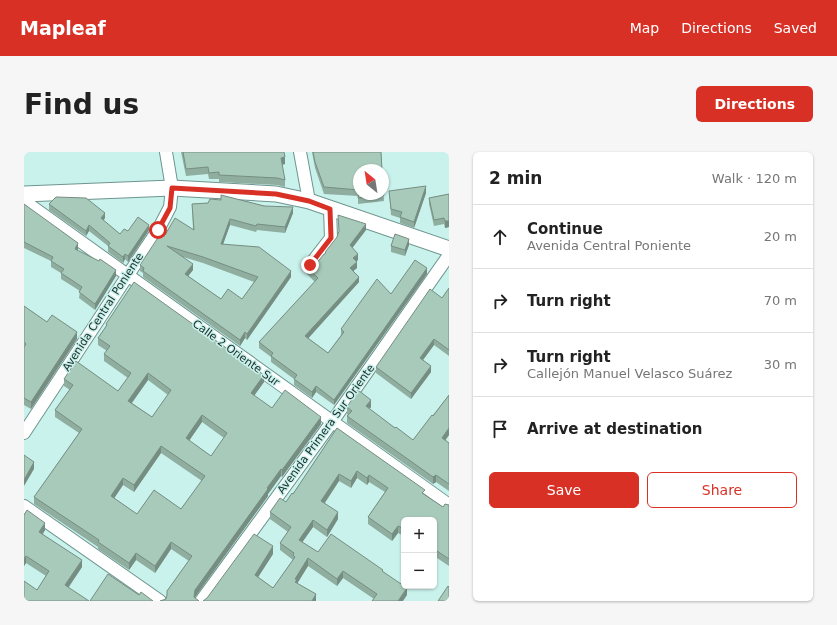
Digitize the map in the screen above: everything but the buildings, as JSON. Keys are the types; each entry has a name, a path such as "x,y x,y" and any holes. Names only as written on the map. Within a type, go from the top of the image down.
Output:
{"street":[{"name":"Avenida Central Poniente","path":"24,433 158,230 170,208 172,188 166,152"},
{"path":"300,152 309,201"},
{"path":"24,194 172,188 276,194 309,201 449,249"},
{"name":"Calle 2 Oriente Sur","path":"24,201 449,505"},
{"path":"310,265 331,238 330,209"},
{"name":"Avenida Primera Sur Oriente","path":"201,601 332,422 449,255"},
{"path":"24,506 160,601"}],"route":[{"path":"158,230 170,208 172,188 276,194 309,201 330,209 331,238 310,265"}]}
